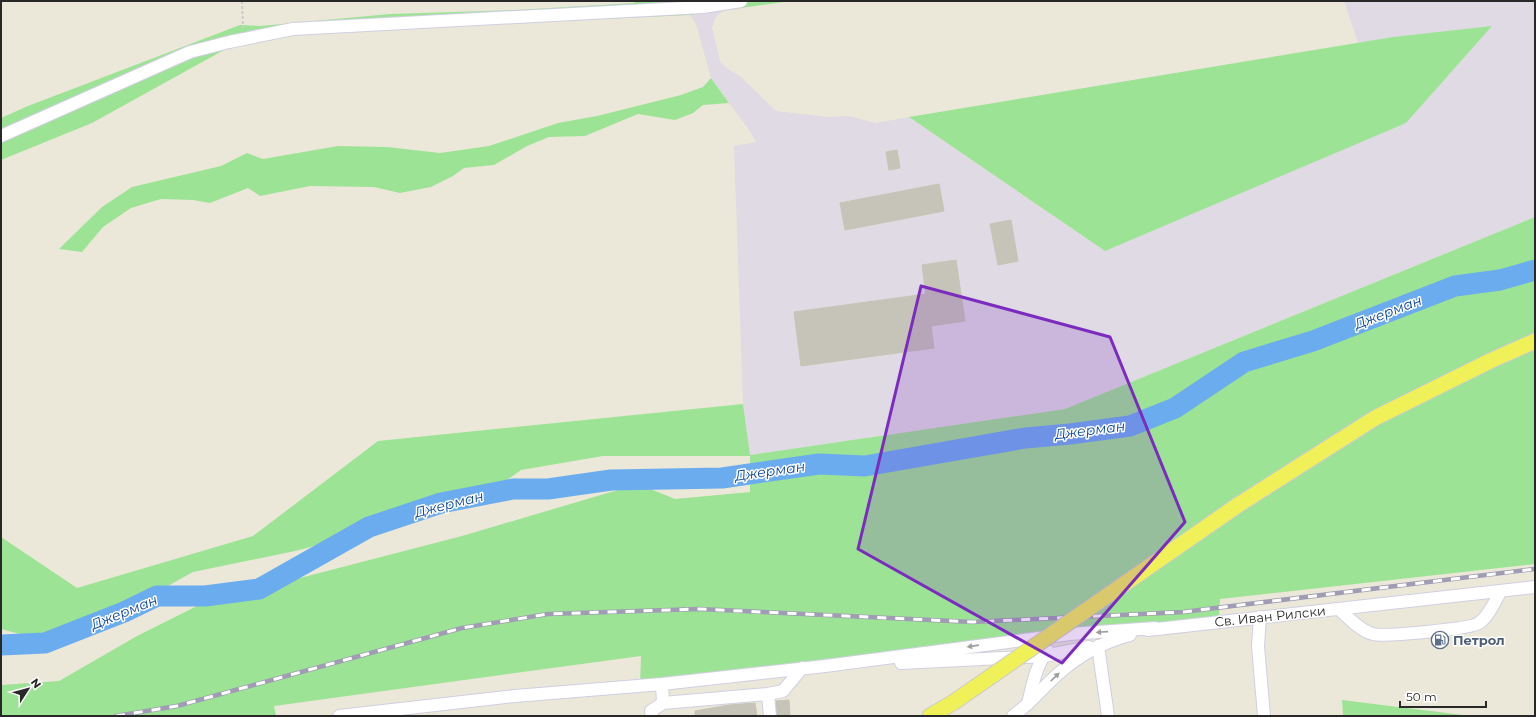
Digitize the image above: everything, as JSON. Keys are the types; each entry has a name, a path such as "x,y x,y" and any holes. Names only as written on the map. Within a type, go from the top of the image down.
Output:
{"main road":[{"path":"930,716 954,702 1238,505 1375,418 1492,360 1535,341"}],"street":[{"path":"1,136 190,52 293,29 703,7 741,1"},
{"name":"Св. Иван Рилски","path":"1013,716 1028,705 1057,674 1074,660 1098,646 1155,628 1535,587"},
{"path":"1339,609 1360,627 1373,634 1463,628 1478,624 1488,614 1501,591"},
{"path":"1260,617 1258,646 1264,716"},
{"path":"825,666 1070,634 1155,628"},
{"path":"1028,705 1032,688 1044,656 1055,644 1070,634"},
{"path":"339,716 515,696 662,684 802,668 1044,656 1098,646 1108,716"},
{"path":"652,716 651,711 663,703 768,694 783,691 802,668"},
{"path":"662,684 663,703"},
{"path":"768,694 770,716"}],"path":[{"path":"242,1 243,39"}],"highlighted area":[{"path":"921,286 1110,337 1185,522 1062,663 858,549"}],"shaded area":[{"path":"1344,1 1535,1 1535,217 1065,409 750,455 743,404 734,146 756,142 711,78 696,24 690,15 724,10 715,18 712,28 720,61 728,69 741,77 776,111 828,117 848,116 876,123 909,117 1105,251 1492,27 1393,37 1358,43"}],"green space":[{"path":"634,1 791,1 690,15 319,32 241,44 224,50 92,123 1,160 1,118 28,106 240,25 260,26 390,14 516,10 634,3"},
{"path":"1492,26 1406,123 1105,251 909,117 1393,37"},
{"path":"711,78 729,103 703,105 693,113 675,120 638,114 585,136 549,137 527,146 494,165 464,168 453,176 431,187 400,193 374,187 310,186 260,196 248,188 210,203 193,200 161,199 131,208 103,227 82,252 59,249 102,207 132,187 221,166 247,153 263,159 338,146 387,147 440,153 489,146 558,123 597,116 681,95 703,87"},
{"path":"1535,217 1535,564 1220,599 1219,621 640,686 641,656 274,706 276,716 1,716 1,685 59,681 137,636 235,587 300,578 462,536 638,484 675,499 750,492 750,456 603,456 521,470 471,506 295,551 193,572 61,645 1,629 1,537 77,588 253,536 378,441 743,404 750,455 1065,409"},
{"path":"1342,700 1471,716 1343,716"}],"building":[{"path":"897,150 900,168 889,170 886,152"},
{"path":"939,184 944,211 845,230 840,203"},
{"path":"1011,220 1018,261 998,265 990,224"},
{"path":"956,260 965,321 931,326 934,348 801,366 794,312 926,294 922,265"},
{"path":"789,700 790,716 777,716 776,701"},
{"path":"755,703 757,716 695,716 695,711 729,705"}],"waterway":[{"name":"Джерман","path":"1,645 45,643 124,612 157,596 205,596 259,589 369,527 441,503 513,489 548,489 611,480 722,478 819,464 865,466 1025,438 1130,426 1175,408 1244,362 1313,341 1455,286 1500,280 1535,270"}],"railway":[{"path":"116,716 177,706 462,628 548,614 699,609 973,622 1183,612 1535,569"}],"place":[{"name":"Петрол","path":"1440,640"}]}
